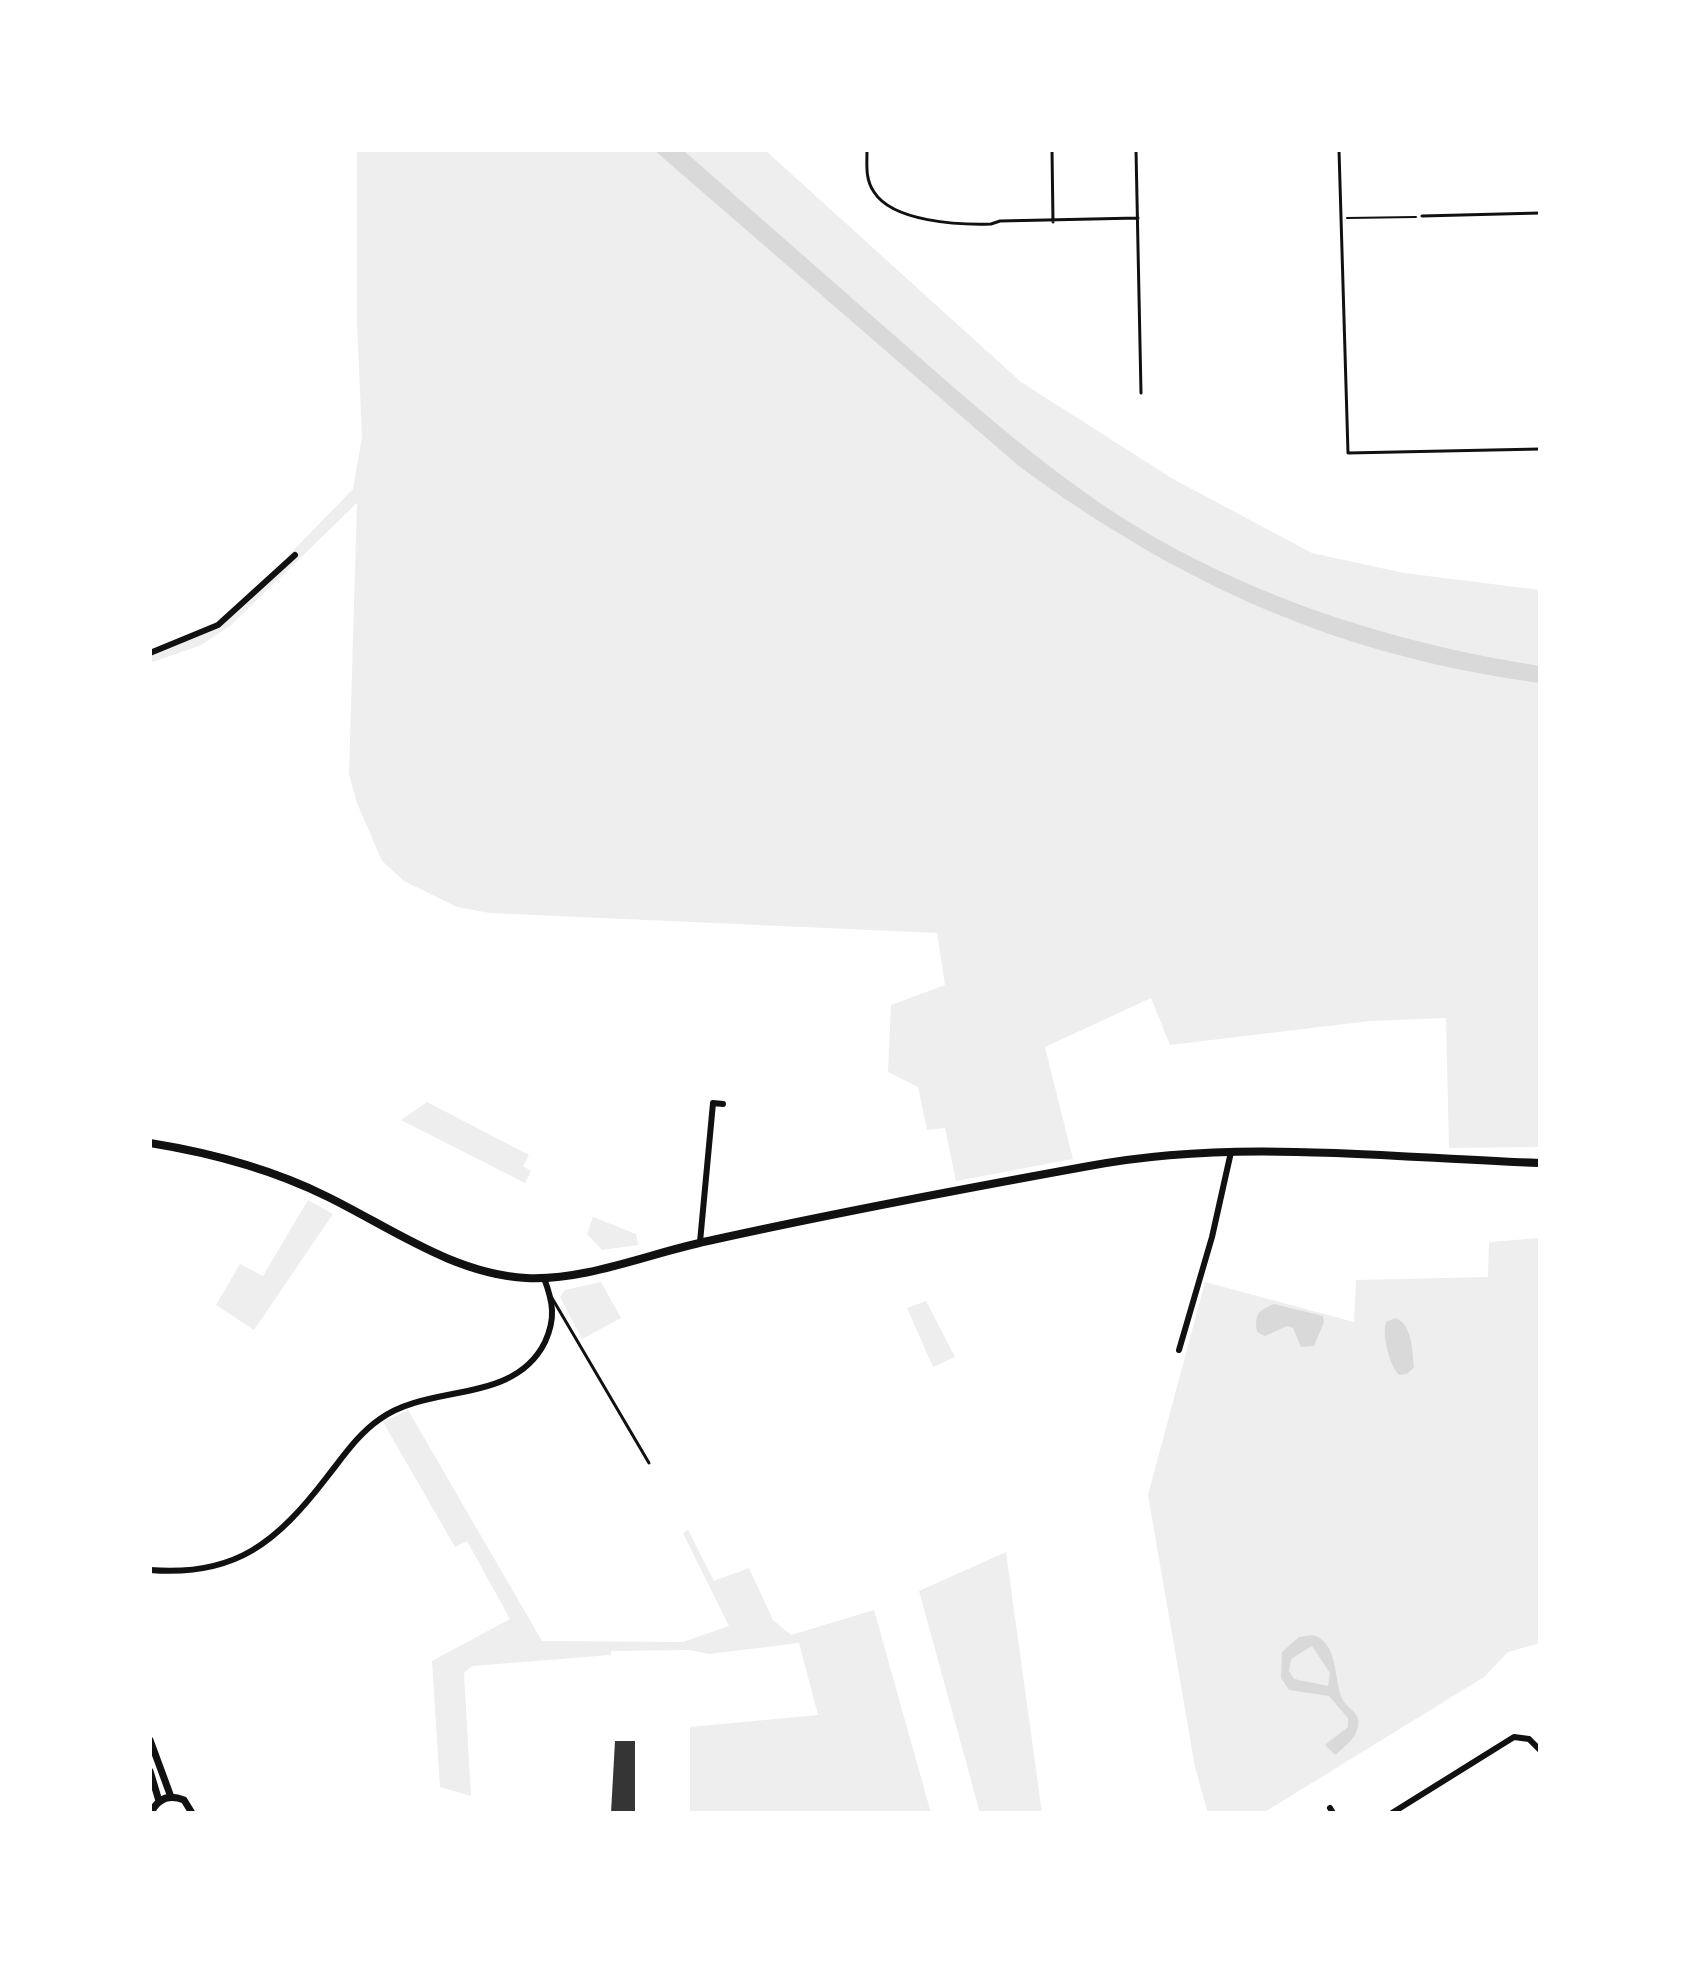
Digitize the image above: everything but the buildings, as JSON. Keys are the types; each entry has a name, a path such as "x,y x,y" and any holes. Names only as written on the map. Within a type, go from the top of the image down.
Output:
{"main road":[{"path":"150,1143 223,1157 269,1172 325,1195 475,1268 515,1277 544,1278 700,1242 1115,1161 1231,1152 1540,1163"}],"street":[{"path":"150,653 218,625 295,555"},
{"path":"700,1242 713,1103 723,1104"},
{"path":"1179,1350 1208,1250 1231,1152"},
{"path":"150,1570 204,1570 232,1562 264,1544 288,1525 353,1444 379,1419 408,1404 486,1387 523,1369 547,1338 554,1315 552,1298 544,1278"},
{"path":"1392,1813 1514,1737 1529,1739 1540,1750"},
{"path":"150,1740 171,1797"},
{"path":"150,1771 159,1801"},
{"path":"151,1813 159,1801 171,1797 184,1800 192,1813"}],"lane":[{"path":"867,150 867,178 874,194 901,210 930,221 960,225 1000,221 1138,218"},
{"path":"1052,150 1053,222"},
{"path":"1136,150 1141,393"},
{"path":"1339,150 1348,453 1540,449"},
{"path":"1422,216 1540,213"},
{"path":"552,1298 649,1463"}],"path":[{"path":"1341,218 1422,216"}],"shaded area":[{"path":"357,150 765,150 1021,382 1173,479 1312,553 1404,573 1540,590 1540,1147 1449,1148 1446,1018 1370,1021 1170,1045 1151,998 1045,1047 1073,1159 956,1181 945,1128 927,1130 918,1087 888,1072 891,1005 945,985 937,933 490,913 457,907 404,881 382,861 357,803 349,774 357,503 230,626 201,645 150,663 150,655 219,627 353,489 362,437 357,321"},
{"path":"654,150 683,150 1004,430 1069,481 1137,527 1216,569 1305,607 1445,648 1540,666 1540,683 1397,655 1330,634 1266,610 1203,581 1142,547 1020,467"},
{"path":"427,1102 529,1155 523,1166 531,1171 525,1183 401,1120"},
{"path":"308,1200 333,1214 254,1330 216,1305 240,1264 263,1276"},
{"path":"593,1217 636,1234 638,1245 602,1250 587,1234"},
{"path":"1540,1238 1540,1643 1508,1652 1484,1677 1263,1813 1208,1813 1195,1767 1148,1495 1205,1282 1354,1322 1356,1280 1488,1277 1489,1242"},
{"path":"601,1282 621,1318 582,1339 560,1297 565,1290"},
{"path":"926,1301 955,1357 933,1367 907,1308"},
{"path":"1274,1304 1323,1316 1324,1322 1314,1346 1301,1347 1293,1328 1287,1326 1265,1336 1257,1332 1259,1314"},
{"path":"1396,1318 1409,1333 1414,1367 1407,1374 1399,1375 1389,1357 1385,1335 1386,1322"},
{"path":"408,1410 542,1641 683,1642 729,1626 683,1533 688,1530 714,1581 749,1568 773,1620 791,1635 874,1610 931,1813 690,1813 690,1727 818,1715 799,1643 709,1654 689,1650 611,1651 611,1655 472,1666 464,1673 471,1796 440,1787 432,1661 510,1619 467,1541 455,1547 383,1422"},
{"path":"1006,1552 1042,1813 980,1813 919,1591"},
{"path":"1313,1635 1328,1646 1340,1693 1358,1718 1355,1735 1335,1755 1325,1745 1348,1727 1348,1718 1329,1696 1289,1690 1281,1678 1282,1652 1299,1637","holes":["1312,1646 1330,1673 1328,1686 1294,1679 1289,1671 1291,1659"]}]}
